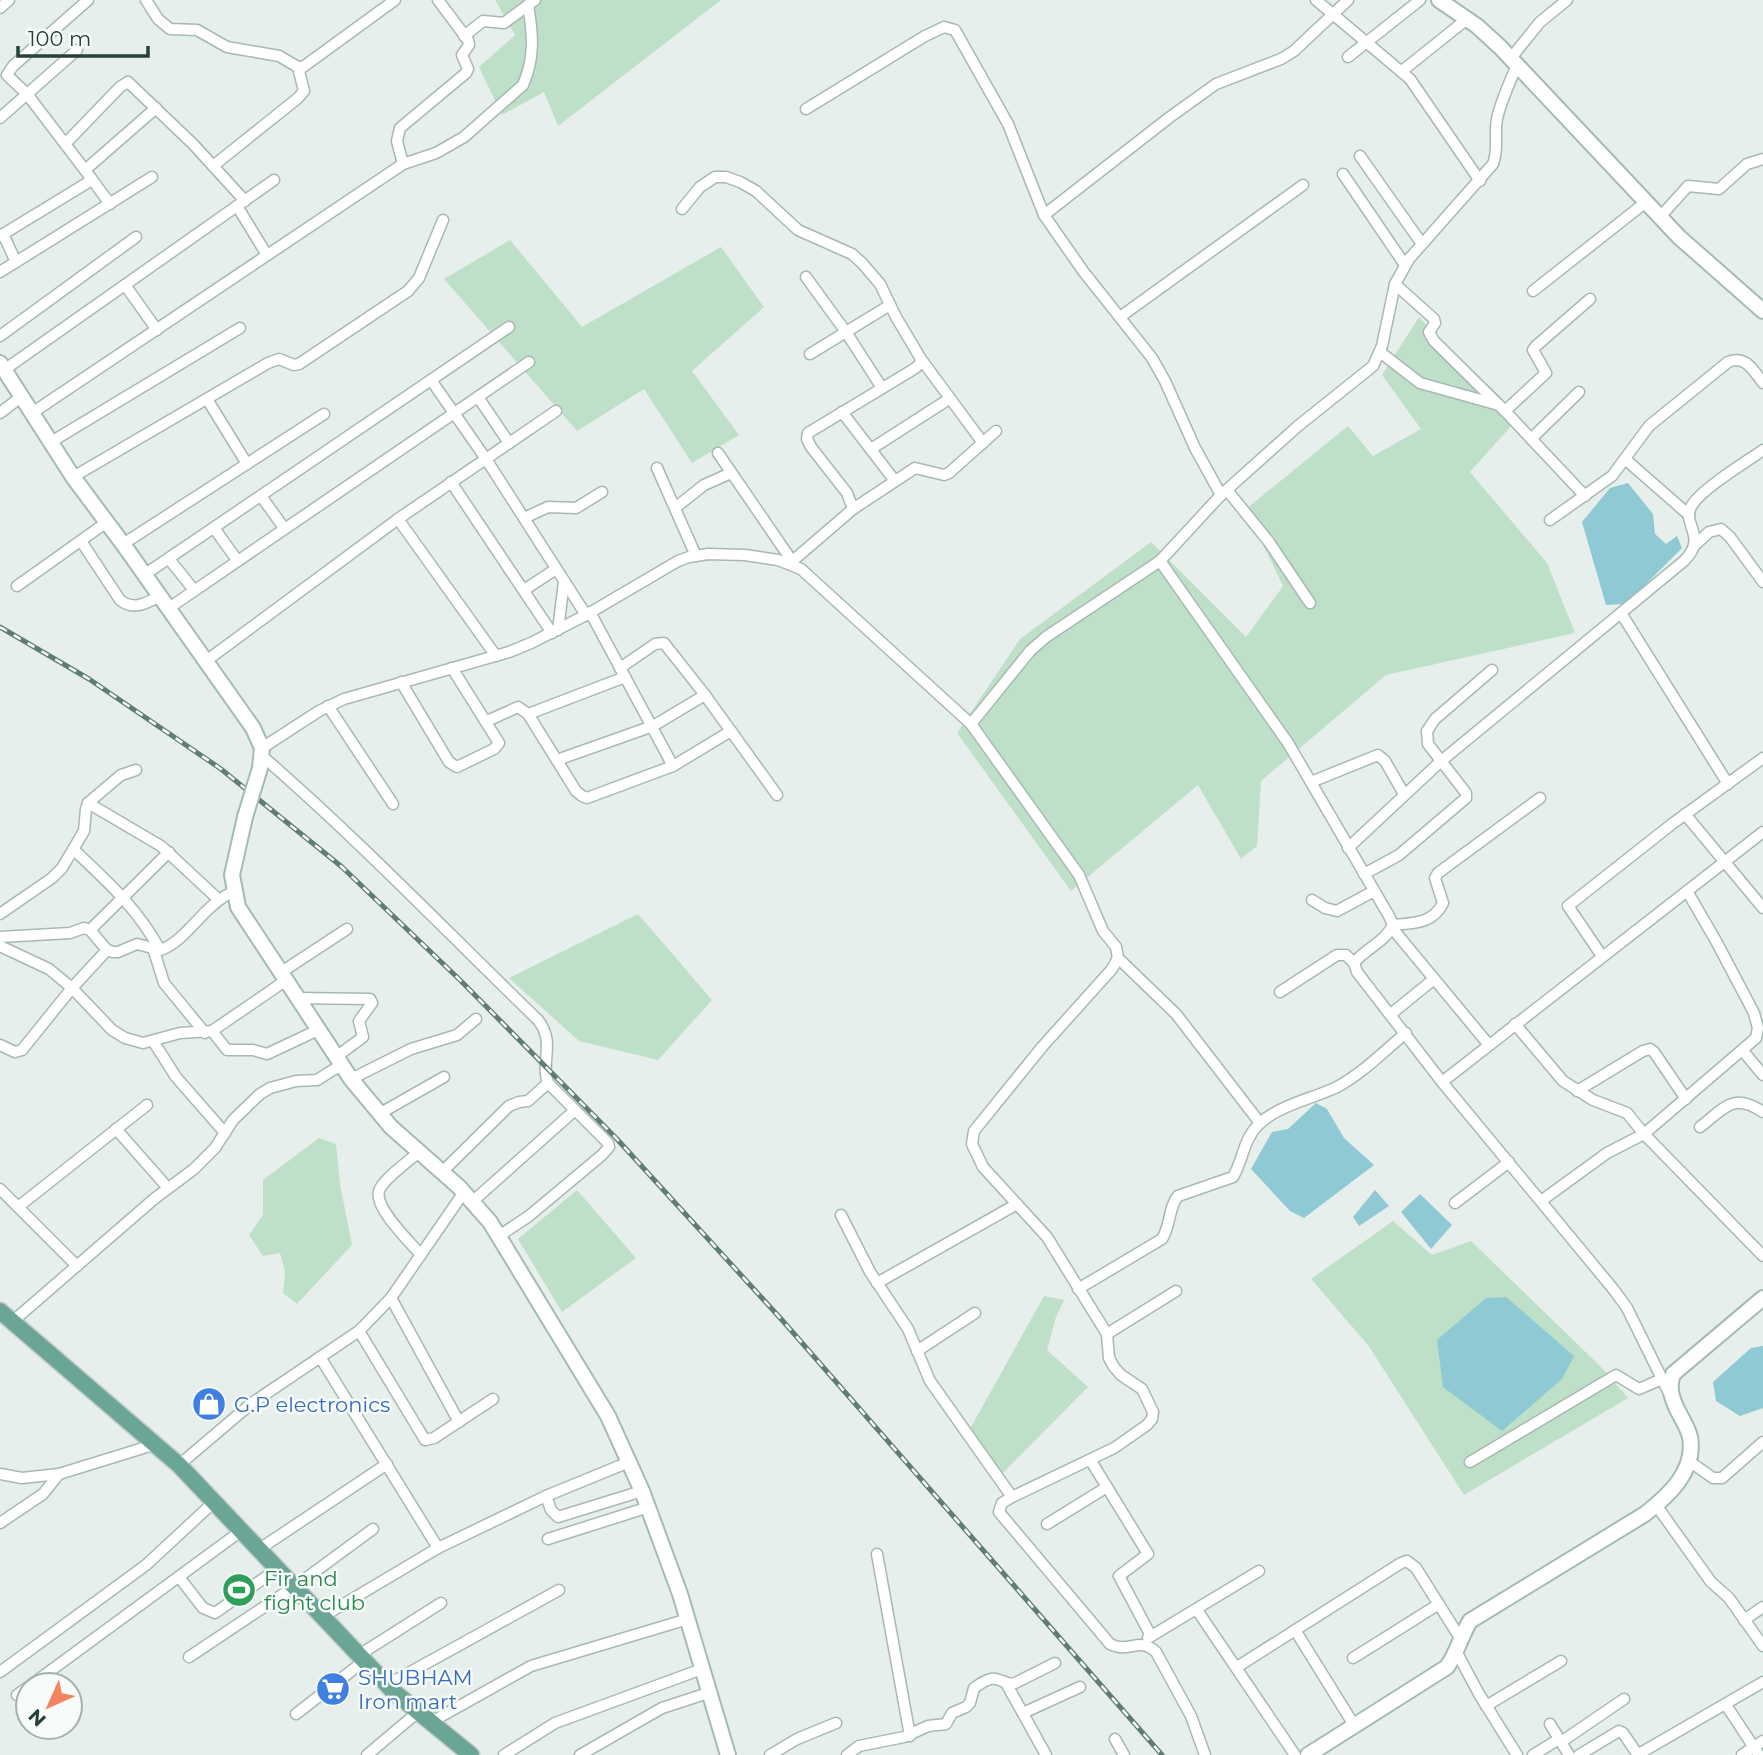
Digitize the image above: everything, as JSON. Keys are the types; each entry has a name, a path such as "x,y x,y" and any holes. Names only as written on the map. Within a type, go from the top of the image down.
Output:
{"main road":[{"path":"1439,0 1467,19 1514,62 1660,217 1702,259 1763,311"},
{"path":"2,366 73,477 253,728 261,757 232,875 233,892 238,907 351,1079 379,1114 468,1197 490,1222 608,1416 649,1507 688,1619 728,1755"},
{"path":"1308,1755 1447,1667 1470,1621 1485,1610 1656,1505 1681,1479 1689,1461 1690,1435 1671,1396 1670,1383 1673,1374 1763,1298"},
{"path":"6,1316 180,1465 387,1685 471,1755"}],"street":[{"path":"0,8 9,0"},
{"path":"88,0 9,70 7,75 27,94 110,204"},
{"path":"146,0 158,19 170,29 197,30 227,47 279,56 298,67 303,67 395,0"},
{"path":"403,164 397,134 407,121 468,69 462,55 469,45 438,0"},
{"path":"1316,0 1368,41 1418,88 1479,181"},
{"path":"1044,215 1205,92 1230,77 1286,56 1348,0"},
{"path":"1348,57 1420,0"},
{"path":"971,724 1030,651 1046,636 1160,561 1224,493 1298,426 1373,366 1380,352 1395,284 1405,265 1489,170 1496,156 1499,110 1514,62 1540,22 1567,0"},
{"path":"464,36 483,22 504,23 532,3"},
{"path":"33,413 403,164 450,146 481,123 523,85 528,75 533,46 532,3"},
{"path":"1402,71 1467,19"},
{"path":"806,108 925,36 944,27 955,30 1008,124 1044,215 1158,370 1195,448 1224,493 1269,542 1310,603"},
{"path":"0,118 77,50"},
{"path":"214,166 304,91 298,67"},
{"path":"65,144 128,82 214,166 241,203 267,255"},
{"path":"16,262 1,235 87,183 88,174 156,108"},
{"path":"1360,156 1422,244"},
{"path":"1660,217 1688,186 1719,189 1747,164 1763,159"},
{"path":"1343,174 1405,265"},
{"path":"0,272 152,177"},
{"path":"682,209 699,187 715,177 726,177 740,181 756,191 798,230 852,254 873,274 921,359 983,443"},
{"path":"2,366 125,285 274,180"},
{"path":"1120,317 1303,185"},
{"path":"1534,291 1646,202"},
{"path":"73,477 274,360 299,364 408,291 419,278 443,220"},
{"path":"0,336 136,237"},
{"path":"806,277 882,388"},
{"path":"1395,284 1434,319 1435,323 1429,332 1434,341 1585,496"},
{"path":"125,285 157,330"},
{"path":"1502,408 1546,373 1533,350 1536,346 1590,299"},
{"path":"810,354 890,304"},
{"path":"144,575 509,327"},
{"path":"51,442 240,328"},
{"path":"1380,352 1420,383 1502,408"},
{"path":"1550,520 1612,477 1649,426 1728,362 1736,358 1744,360 1763,383"},
{"path":"853,509 847,494 807,439 808,433 914,369 921,359"},
{"path":"81,541 126,605 134,607 164,602 194,590 529,362"},
{"path":"431,380 486,459 564,582 588,613 673,766"},
{"path":"1531,439 1579,392"},
{"path":"0,413 22,396"},
{"path":"478,397 509,443"},
{"path":"207,399 247,464"},
{"path":"871,449 949,399"},
{"path":"206,661 398,519 556,411"},
{"path":"842,412 895,481"},
{"path":"123,544 324,414"},
{"path":"791,563 853,509 915,468 944,475 949,473 996,431"},
{"path":"1695,545 1689,515 1691,506 1763,450"},
{"path":"718,453 791,563"},
{"path":"1625,459 1689,515"},
{"path":"657,468 692,556"},
{"path":"675,508 704,485 731,473"},
{"path":"452,482 523,590 555,631"},
{"path":"524,518 548,507 576,508 602,492"},
{"path":"261,496 284,528"},
{"path":"398,519 496,656"},
{"path":"17,586 107,523"},
{"path":"214,528 237,560"},
{"path":"1348,848 1440,762 1684,561 1695,545 1709,532 1721,529 1730,537 1763,582"},
{"path":"499,1236 529,1216 607,1151 608,1143 548,1083 545,1075 547,1038 545,1028 538,1020 339,824 261,757 328,706 401,682 496,656 555,631 678,561 692,556 745,555 791,563 801,569 971,724 1079,875 1118,958 1177,1014 1260,1124"},
{"path":"169,559 194,590"},
{"path":"1160,561 1289,743 1392,927 1489,1045"},
{"path":"523,590 556,569"},
{"path":"555,631 564,582"},
{"path":"1621,613 1728,784"},
{"path":"528,713 622,673 655,644 664,643 777,795"},
{"path":"401,682 453,765 462,765 499,743 452,668"},
{"path":"1364,874 1399,855 1466,797 1466,793 1428,744 1426,737 1429,725 1492,670"},
{"path":"557,760 653,726 705,695"},
{"path":"328,706 393,804"},
{"path":"486,721 518,707 528,713 576,791 587,798 673,766 731,732"},
{"path":"1311,782 1378,755 1385,761 1404,794"},
{"path":"1602,956 1568,905 1685,814 1763,758"},
{"path":"0,914 52,878 69,859 84,831 88,803 115,779 136,769"},
{"path":"1392,927 1423,922 1436,914 1443,903 1436,884 1438,873 1540,797"},
{"path":"88,803 149,837 169,852 218,899"},
{"path":"1685,814 1763,908"},
{"path":"1443,1082 1763,832"},
{"path":"74,850 124,897 147,926 156,949 164,984 227,1050 253,1050 267,1054 318,1030"},
{"path":"90,930 169,852"},
{"path":"1312,900 1337,911 1374,891"},
{"path":"1541,1201 1607,1153 1644,1134 1756,1038 1758,1028 1754,1013 1687,891"},
{"path":"0,937 70,933 84,928 90,930 107,950 118,952 137,944 156,949 172,944 218,899 233,892"},
{"path":"1354,963 1389,933 1392,927"},
{"path":"0,947 49,969 72,988 112,1030 134,1041 153,1041 180,1033 209,1032 347,929"},
{"path":"0,1045 15,1052 22,1050 107,950"},
{"path":"1280,992 1337,955 1346,955 1354,963 1357,972 1443,1082 1620,1299 1671,1396"},
{"path":"1118,958 1112,969 1042,1047 974,1131 972,1144 983,1167 1047,1237 1107,1334 1109,1358 1114,1367 1142,1389 1153,1412 1152,1419 1139,1432 1091,1461 1002,1503 999,1512 1110,1644 1118,1648 1139,1644 1259,1571"},
{"path":"1391,1014 1434,979"},
{"path":"6,1316 77,1266 203,1161 246,1107 270,1088 296,1081 317,1080 363,1037 359,1021 372,1003 370,999 296,998"},
{"path":"351,1079 411,1049 457,1035 475,1019"},
{"path":"1515,1024 1555,1074 1593,1100 1627,1112 1644,1134 1763,1256"},
{"path":"1078,1289 1162,1239 1168,1230 1172,1203 1178,1196 1233,1177 1243,1147 1260,1124 1272,1114 1347,1081 1406,1033"},
{"path":"153,1041 176,1077 225,1133"},
{"path":"1577,1091 1650,1049 1686,1099"},
{"path":"1743,1051 1763,1075"},
{"path":"379,1114 444,1077"},
{"path":"442,1172 509,1106 528,1101 548,1083"},
{"path":"1700,1127 1739,1100 1763,1112"},
{"path":"18,1206 147,1105"},
{"path":"180,1465 252,1403 359,1331 391,1298 421,1255 468,1197 574,1111"},
{"path":"117,1129 168,1188"},
{"path":"419,1152 382,1185 378,1199 383,1210 421,1255"},
{"path":"1455,1203 1509,1162"},
{"path":"0,1189 77,1266"},
{"path":"877,1283 1017,1204"},
{"path":"841,1215 877,1283 902,1319 930,1381 1012,1497"},
{"path":"1107,1334 1176,1292"},
{"path":"391,1298 459,1422"},
{"path":"917,1351 975,1313"},
{"path":"359,1331 425,1440 434,1438 493,1399"},
{"path":"320,1357 438,1548"},
{"path":"1470,1462 1616,1375 1639,1389 1662,1379"},
{"path":"0,1474 22,1478 60,1474 153,1444"},
{"path":"1689,1461 1713,1478 1722,1478 1761,1448"},
{"path":"1091,1461 1149,1554 1119,1576 1152,1636"},
{"path":"322,1617 438,1548 546,1496 629,1462"},
{"path":"258,1550 387,1464"},
{"path":"0,1523 43,1494 60,1474"},
{"path":"1047,1524 1107,1487"},
{"path":"546,1496 551,1510 558,1517 642,1491"},
{"path":"0,1672 139,1571 215,1502"},
{"path":"1656,1505 1711,1583 1729,1598 1763,1646"},
{"path":"548,1539 649,1507"},
{"path":"189,1657 294,1587 373,1529"},
{"path":"50,1671 242,1531"},
{"path":"877,1554 910,1736"},
{"path":"1237,1667 1407,1561 1416,1568 1439,1604 1486,1706 1517,1755"},
{"path":"179,1577 203,1608 215,1613 277,1569"},
{"path":"387,1685 559,1590"},
{"path":"296,1714 362,1658 441,1603"},
{"path":"1353,1658 1439,1604"},
{"path":"1744,1620 1763,1607"},
{"path":"1196,1610 1296,1755"},
{"path":"367,1755 424,1717 531,1666 688,1619"},
{"path":"1295,1630 1354,1725"},
{"path":"1139,1644 1149,1645 1163,1662 1191,1716 1205,1755"},
{"path":"1486,1706 1560,1661"},
{"path":"847,1755 859,1745 910,1736 928,1726 948,1723 952,1713 966,1707 974,1688 985,1681 995,1678 1006,1683 1015,1683 1055,1663"},
{"path":"504,1755 555,1723 702,1669"},
{"path":"1580,1755 1619,1731 1637,1755 1763,1682"},
{"path":"1006,1683 1046,1755"},
{"path":"1023,1713 1080,1688"},
{"path":"580,1755 662,1708 708,1693"},
{"path":"1533,1755 1560,1741 1623,1699"},
{"path":"1726,1705 1759,1747 1742,1755"},
{"path":"770,1755 797,1739 836,1723"},
{"path":"1550,1724 1569,1755"},
{"path":"1115,1739 1124,1755"}],"green space":[{"path":"495,0 721,0 558,126 544,92 502,115 479,67 515,35"},
{"path":"510,240 582,327 721,247 764,307 692,371 739,435 692,463 644,389 577,431 444,279"},
{"path":"1419,317 1513,424 1470,472 1547,563 1575,633 1386,675 1261,781 1257,846 1241,859 1198,785 1071,891 957,733 1020,639 1151,542 1246,637 1283,586 1246,509 1348,426 1373,456 1421,429 1382,375"},
{"path":"638,914 712,1000 658,1060 579,1041 509,978"},
{"path":"319,1138 336,1144 340,1184 352,1245 297,1304 283,1293 285,1272 280,1253 263,1256 249,1235 263,1215 263,1180"},
{"path":"577,1190 636,1258 562,1312 518,1239"},
{"path":"1393,1221 1432,1255 1471,1241 1600,1366 1628,1398 1464,1495 1368,1345 1311,1279"},
{"path":"1044,1296 1064,1300 1056,1317 1047,1350 1088,1387 1002,1474 973,1441 971,1427"}],"water":[{"path":"1628,483 1653,514 1655,534 1666,544 1677,536 1682,548 1626,604 1606,605 1582,522 1610,488"},
{"path":"1316,1103 1327,1109 1344,1138 1374,1165 1304,1218 1290,1211 1251,1169 1272,1132 1288,1129"},
{"path":"1375,1190 1389,1206 1359,1226 1353,1217"},
{"path":"1420,1194 1452,1225 1431,1249 1401,1212"},
{"path":"1506,1297 1574,1356 1562,1379 1502,1431 1443,1387 1437,1340 1486,1298"},
{"path":"1763,1346 1763,1408 1740,1416 1716,1401 1713,1382 1751,1348"}],"railway":[{"path":"0,627 89,679 221,769 342,867 461,981 616,1138 782,1320 1162,1755"}],"place":[{"name":"G.P electronics","path":"209,1404"},
{"name":"Fir and fight club","path":"239,1590"},
{"name":"SHUBHAM Iron mart","path":"333,1689"}]}
